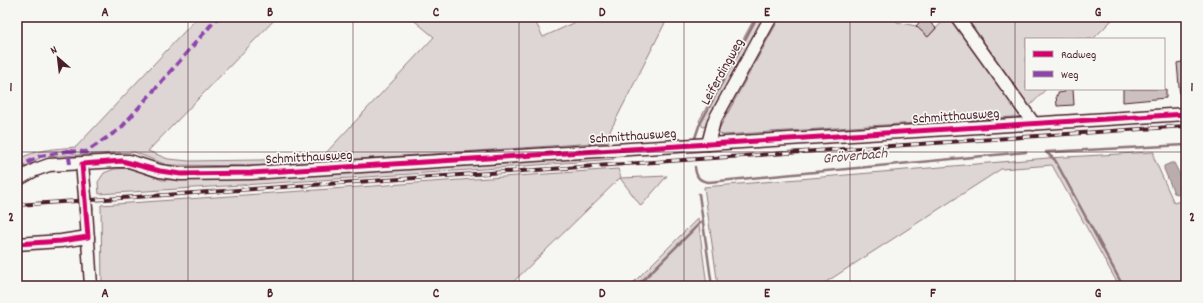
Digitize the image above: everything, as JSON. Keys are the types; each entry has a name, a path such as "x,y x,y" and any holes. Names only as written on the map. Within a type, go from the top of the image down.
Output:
{"street":[{"name":"Leiferdingweg","path":"708,144 714,121 771,17"},
{"path":"957,17 1034,124"},
{"name":"Schmitthausweg","path":"17,180 49,165 122,161 160,171 181,174 251,173 1186,114"},
{"path":"82,164 91,286"},
{"path":"17,244 60,241 88,237"}],"shaded area":[{"path":"198,17 277,17 148,151 168,159 189,161 260,160 323,156 434,37 410,17 533,17 543,37 576,22 625,17 668,17 607,137 609,142 255,166 167,165 134,152 41,157 17,172 17,160 24,156 46,150 76,147"},
{"path":"755,17 766,17 706,126 703,127 699,121"},
{"path":"780,17 893,17 897,22 916,26 928,37 947,17 1115,17 1094,38 1025,38 1025,90 1045,90 1025,111 1029,116 722,135 718,131"},
{"path":"1154,152 1154,158 1174,203 1186,199 1185,286 1119,286 1052,165 1001,169 820,286 718,286 704,187 1048,158"},
{"path":"613,156 614,159 486,169 99,194 98,182 104,173 114,169 131,168 162,180 259,179"},
{"path":"1174,163 1182,179 1184,190 1178,194 1174,193 1164,169 1164,166"},
{"path":"618,169 621,178 667,176 641,206 620,178 509,286 102,286 101,205"},
{"path":"698,218 707,286 630,286"}],"building":[{"path":"924,17 936,28 928,37 916,26"},
{"path":"1186,61 1186,97 1180,97 1177,63"},
{"path":"1166,89 1166,98 1123,102 1123,90"},
{"path":"1064,90 1073,90 1074,105 1057,106 1056,95 1058,95 1058,93 1065,92"}],"waterway":[{"name":"Gröverbach","path":"695,138 699,126 757,17"},
{"path":"1047,152 1186,145"},
{"name":"Gröverbach","path":"695,167 699,178 703,181 709,182 1026,152"},
{"name":"Gröverbach","path":"1046,152 1055,160 1123,286"},
{"path":"1185,157 1186,163"},
{"name":"Gröverbach","path":"699,194 712,286"},
{"path":"637,286 703,220"}],"railway":[{"path":"17,205 1186,126"}],"marked path":[{"path":"68,151 86,152 121,128 218,17"},
{"path":"17,168 40,156 68,151 70,164"}],"cycle path":[{"path":"17,244 61,241 88,237 82,164 122,161 160,171 181,174 251,173 1186,114"}]}
